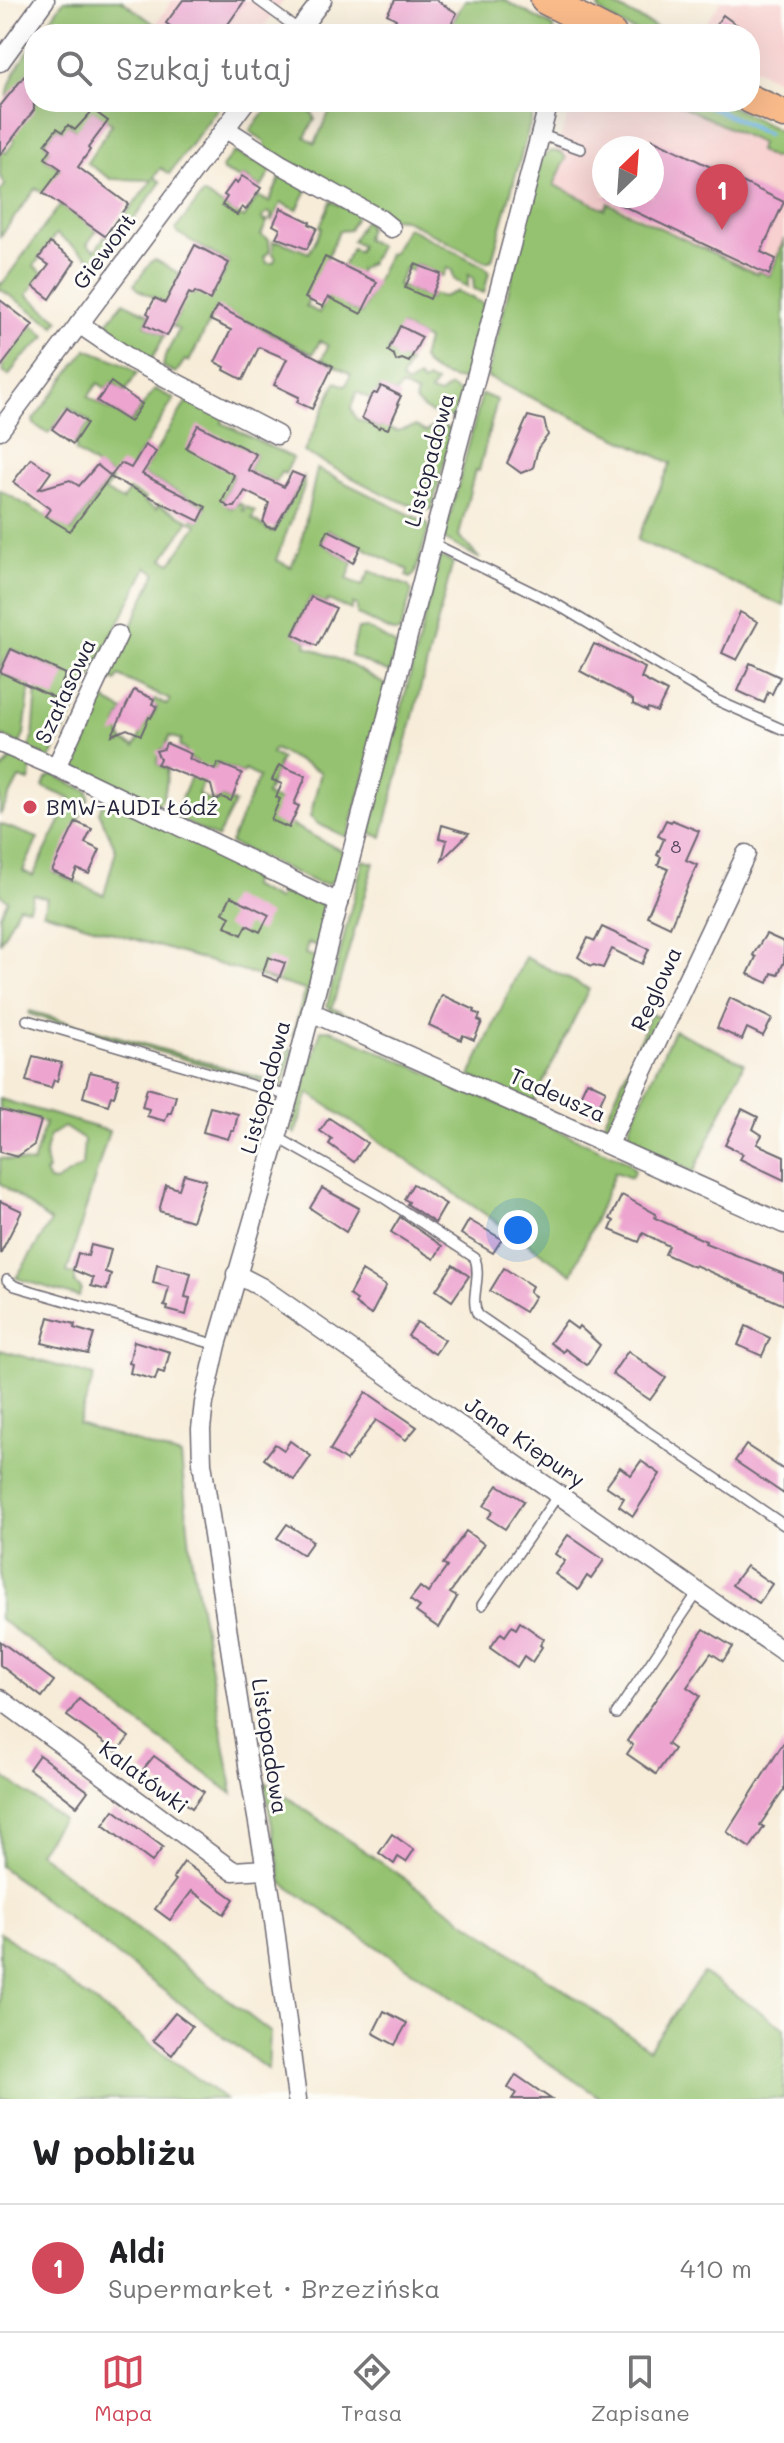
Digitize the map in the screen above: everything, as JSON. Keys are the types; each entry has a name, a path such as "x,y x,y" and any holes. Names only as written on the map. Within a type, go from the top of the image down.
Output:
{"main road":[{"path":"545,0 574,24"},
{"path":"760,103 784,114"}],"street":[{"path":"28,24 45,0"},
{"path":"304,24 322,0"},
{"path":"0,62 24,29"},
{"name":"Giewont","path":"0,430 238,112"},
{"name":"Listopadowa","path":"297,2099 266,1869 202,1463 204,1403 236,1274 289,1096 546,112"},
{"path":"226,129 391,228"},
{"path":"79,324 132,360 277,435"},
{"name":"Szałasowa","path":"56,767 118,635"},
{"path":"3,750 56,767 339,903"},
{"name":"Reglowa","path":"609,1144 746,854"},
{"name":"Tadeusza","path":"311,1012 784,1224"},
{"name":"Jana Kiepury","path":"236,1274 261,1287 784,1652"},
{"name":"Kalatówki","path":"0,1699 233,1871 266,1869"}],"lane":[{"path":"258,0 288,24"},
{"path":"539,134 581,149"},
{"path":"432,543 556,604 716,700 784,730"},
{"path":"27,1020 289,1096"},
{"path":"277,1137 384,1198 475,1258 478,1287 473,1301 478,1315 784,1525"},
{"path":"7,1280 15,1286 217,1345"},
{"path":"482,1605 558,1495"},
{"path":"616,1714 698,1592"}],"shaded area":[{"path":"173,0 284,0 266,24 156,24"},
{"path":"722,0 784,0 784,83 760,72 760,24 705,24"},
{"path":"569,112 701,112 784,152 784,298 594,208 664,208 664,136 592,136 592,207 545,185"}],"green space":[{"path":"64,0 121,0 154,24 47,24"},
{"path":"465,0 504,0 548,24 452,24"},
{"path":"598,0 604,0 650,24 620,24 599,10"},
{"path":"24,59 24,112 92,112 78,132 69,125 63,132 57,128 45,144 51,149 45,158 75,180 43,193 36,188 0,237 0,192 5,185 0,176 0,150 6,153 14,142 7,100"},
{"path":"94,112 215,112 169,174 161,168 154,177 161,182 100,265 56,234 34,266 43,273 27,295 59,320 55,326 0,289 0,283 60,205 97,230 87,244 95,250 105,236 108,238 152,180 111,179 87,163 112,124"},
{"path":"264,112 310,112 315,120 305,137 315,143 329,112 533,112 492,260 486,262 404,219 392,218 265,148 265,142 250,131"},
{"path":"695,112 742,112 784,133 784,156 772,158 758,151 760,143"},
{"path":"550,151 561,152 566,158 554,185 592,203 592,208 618,208 757,274 758,271 770,276 784,239 784,606 637,540 671,463 487,377 541,159"},
{"path":"234,152 253,161 258,159 272,169 261,188 243,176 240,179 223,171 222,167"},
{"path":"283,172 308,188 297,210 281,203 271,222 268,212 262,218 263,221 268,220 261,235 269,240 270,251 264,257 267,263 273,263 276,258 273,241 309,253 331,201 356,217 349,230 339,231 306,306 319,313 352,248 358,252 361,246 352,241 365,219 369,228 365,239 379,246 370,263 360,269 346,306 361,314 389,254 393,253 407,227 485,267 489,272 484,293 474,289 473,278 468,275 468,287 454,280 452,270 447,268 443,276 416,264 412,271 405,268 398,285 430,299 432,294 443,297 458,291 484,304 466,378 462,380 429,368 422,359 427,340 401,326 388,351 409,362 401,380 407,385 418,378 423,383 427,380 436,383 430,392 440,395 450,387 462,394 456,416 445,417 428,411 415,401 417,394 401,386 396,394 381,387 371,399 357,392 351,408 356,419 379,428 380,425 397,431 416,426 426,432 437,423 452,430 432,509 389,496 304,452 336,382 346,386 351,374 322,359 328,346 320,341 313,354 217,307 189,362 185,360 176,373 163,367 165,356 179,330 172,326 180,311 134,285 156,260 180,274 193,295 221,280 229,263 176,232 176,229 203,194 244,218 258,196 269,202"},
{"path":"124,302 150,315 145,325 165,335 152,359 148,360 120,344 118,337 104,326"},
{"path":"33,325 46,336 18,362 9,376 3,372 0,334 16,346"},
{"path":"87,349 137,373 125,392 112,382 106,389 98,383 88,397 131,422 155,389 174,399 131,468 111,476 75,451 77,448 74,445 90,422 69,407 48,434 33,420"},
{"path":"482,394 497,400 459,536 480,559 444,539"},
{"path":"188,399 224,417 222,423 293,458 285,474 281,472 275,483 248,470 256,454 244,449 223,500 228,507 233,508 239,503 244,506 244,511 247,507 255,511 252,519 273,532 304,477 304,487 276,560 291,567 300,547 317,469 427,523 429,527 415,574 410,578 406,576 408,570 329,530 322,543 353,563 347,579 362,586 370,571 408,586 412,591 400,632 393,632 357,614 357,605 353,604 351,610 328,600 326,604 311,597 293,633 307,641 306,646 349,664 389,687 348,836 318,824 310,817 321,772 274,749 271,753 281,759 266,795 279,801 290,824 344,852 338,877 328,884 317,883 230,843 259,777 245,770 242,773 218,763 212,778 206,776 198,794 210,801 222,797 235,803 217,838 179,819 185,805 180,802 197,762 189,759 185,749 179,746 181,740 170,736 164,749 160,750 157,764 168,769 164,795 155,807 66,764 81,728 97,702 107,700 124,711 117,724 123,741 135,747 148,717 151,718 157,707 152,704 154,699 167,705 170,700 119,676 116,681 107,677 156,573 147,567 50,759 28,749 33,738 37,689 66,674 11,649 0,672 0,490 72,531 109,479 112,481 105,491 122,501 129,490 145,498 144,502 156,509 159,505 189,520 163,559 171,563 197,525 191,521 193,518 199,521 206,507 142,474"},
{"path":"440,557 453,562 382,837 370,833"},
{"path":"367,628 396,645 390,673 351,656 358,629"},
{"path":"0,672 23,683 27,676 31,678 20,744 0,735"},
{"path":"12,758 29,764 31,773 29,781 19,778 0,815 0,772"},
{"path":"53,775 88,791 89,798 53,872 104,895 116,850 99,812 108,801 253,869 256,875 250,886 278,900 286,886 323,906 326,920 321,947 308,943 305,954 317,957 298,1037 293,1035 305,990 43,912 47,898 33,894 29,908 19,906 0,943 0,915 8,900 0,895 0,824 38,838 23,871 33,876 71,799 43,787 46,779"},
{"path":"363,860 374,863 332,1008 418,1047 418,1052 332,1012 327,1005"},
{"path":"525,957 589,989 532,1105 470,1076"},
{"path":"30,1011 279,1083 289,1048 293,1050 282,1086 277,1086 29,1014"},
{"path":"651,1014 664,1020 607,1131 601,1130"},
{"path":"321,1030 331,1030 627,1161 635,1170 631,1178 615,1172 572,1274 309,1093 295,1134 291,1129"},
{"path":"674,1030 744,1063 694,1172 629,1141 630,1125"},
{"path":"0,1099 109,1131 67,1272 75,1275 75,1284 81,1288 79,1297 16,1278 51,1222 0,1183 0,1158 33,1164 45,1123 0,1110","holes":["64,1127 84,1140 82,1166 55,1182 49,1181 45,1173 48,1170 45,1157 50,1136"]},
{"path":"0,1350 94,1376 78,1424 181,1456 191,1556 233,1794 0,1619"},
{"path":"0,1774 62,1819 38,1852 270,2032 268,2070 0,1866"},
{"path":"264,1781 649,2049 703,1973 784,2028 784,2099 602,2099 282,1883"},
{"path":"0,1932 225,2099 0,2099"}],"building":[{"path":"183,0 245,0 228,24 166,23"},
{"path":"395,0 436,0 457,13 451,24 393,24 396,19 387,14"},
{"path":"723,15 735,24 717,24"},
{"path":"24,76 24,112 32,112 0,155 0,106"},
{"path":"91,112 108,121 78,167 128,204 105,236 43,193 61,169 45,158 51,149 45,144 57,128 63,132 68,125 75,130"},
{"path":"664,145 784,202 761,252 776,259 769,275 627,208 664,208"},
{"path":"242,176 261,188 246,210 242,207 237,215 222,205 227,197 224,195"},
{"path":"281,208 317,228 307,249 276,237 280,229 273,225"},
{"path":"50,243 75,261 50,299 33,286 49,265 39,258"},
{"path":"195,245 229,263 210,300 195,292 193,295 189,293 167,336 145,325 150,315 147,313 155,298 165,303"},
{"path":"325,257 377,282 361,314 328,297 323,307 305,298"},
{"path":"415,264 441,274 430,299 405,288"},
{"path":"0,300 33,325 0,368"},
{"path":"217,306 333,366 312,409 297,402 299,397 274,385 287,359 259,347 243,380 215,362 231,330 210,320"},
{"path":"400,326 422,337 409,362 402,359 396,361 388,351"},
{"path":"111,382 142,404 130,422 97,401"},
{"path":"381,386 401,396 388,429 379,428 362,418 370,398 377,394"},
{"path":"67,408 87,423 73,444 52,429"},
{"path":"528,416 544,420 548,435 538,448 533,468 521,473 507,463"},
{"path":"198,425 256,454 248,470 284,487 292,472 304,477 275,528 267,527 263,522 269,503 245,491 235,507 228,507 222,502 234,475 186,448"},
{"path":"145,445 156,452 142,474 206,507 199,521 110,477 70,531 45,516 50,509 13,482 31,458 51,472 39,489 70,480 79,486 97,465 111,476 121,463 131,468"},
{"path":"328,530 361,546 353,563 322,543"},
{"path":"311,597 336,608 317,646 293,634"},
{"path":"740,612 758,622 737,660 722,653"},
{"path":"594,644 645,668 641,678 667,692 657,712 633,704 633,700 625,695 580,671"},
{"path":"11,649 66,674 55,698 0,672"},
{"path":"750,663 780,677 764,703 738,691"},
{"path":"134,690 154,699 152,704 157,706 141,735 127,729 112,735"},
{"path":"166,743 191,754 189,759 215,770 218,763 242,773 231,801 222,797 215,801 211,785 157,764 160,759 156,751 164,749"},
{"path":"279,765 306,776 294,804 299,806 289,828 271,820 280,799 276,797 282,784 272,780"},
{"path":"666,820 699,831 686,860 697,865 670,927 647,916 668,869 658,865 661,857 657,855 664,839 658,836"},
{"path":"76,822 92,829 85,843 100,850 89,874 77,869 72,880 52,871"},
{"path":"442,825 469,833 442,860 447,840 439,838"},
{"path":"231,896 269,915 260,932 247,925 242,935 225,926 230,916 223,912"},
{"path":"602,927 649,949 642,964 612,949 603,968 591,966 578,957 588,938 595,941"},
{"path":"766,934 784,942 784,962 778,975 772,973 768,983 748,974 756,957 753,955"},
{"path":"268,957 285,963 278,981 262,975"},
{"path":"442,995 480,1015 478,1020 482,1022 474,1040 463,1035 461,1040 429,1025"},
{"path":"730,998 772,1019 763,1036 747,1028 742,1040 717,1028"},
{"path":"33,1056 62,1063 57,1081 54,1080 51,1088 26,1081"},
{"path":"90,1072 119,1079 114,1097 111,1096 108,1105 83,1097"},
{"path":"587,1081 606,1090 594,1116 582,1111 587,1100 580,1096"},
{"path":"147,1088 176,1096 165,1121 147,1116 149,1109 142,1107"},
{"path":"210,1107 238,1114 234,1131 228,1139 203,1132"},
{"path":"742,1109 758,1117 753,1129 762,1135 757,1144 784,1156 784,1180 740,1159 743,1154 725,1145"},
{"path":"0,1110 41,1121 34,1145 17,1157 0,1152"},
{"path":"329,1118 367,1143 354,1162 329,1144 332,1139 320,1131"},
{"path":"184,1174 206,1180 192,1221 159,1211 166,1185 179,1189"},
{"path":"413,1184 446,1204 435,1223 404,1199"},
{"path":"322,1188 359,1208 346,1232 310,1208"},
{"path":"622,1195 656,1214 655,1218 705,1243 784,1274 784,1305 665,1254 669,1246 643,1233 639,1242 610,1230 614,1221 610,1219"},
{"path":"0,1201 22,1211 0,1254"},
{"path":"400,1217 442,1246 434,1259 391,1232"},
{"path":"469,1220 502,1239 493,1253 461,1234"},
{"path":"91,1245 111,1250 105,1272 111,1274 107,1290 91,1286 93,1278 73,1270 78,1253 88,1256"},
{"path":"157,1264 191,1273 185,1297 190,1298 186,1315 167,1310 168,1307 164,1306 169,1287 153,1283"},
{"path":"453,1265 469,1276 452,1301 436,1290"},
{"path":"504,1268 532,1286 529,1292 535,1296 525,1312 490,1291"},
{"path":"362,1271 386,1286 371,1315 355,1304 357,1300 349,1295"},
{"path":"49,1317 75,1324 74,1328 94,1334 88,1354 42,1343"},
{"path":"566,1321 577,1329 579,1326 600,1345 587,1365 565,1349 563,1352 550,1343"},
{"path":"417,1322 445,1340 435,1354 408,1336"},
{"path":"746,1326 770,1338 762,1356 738,1345"},
{"path":"134,1341 170,1352 164,1373 158,1371 155,1380 130,1373"},
{"path":"628,1351 666,1378 650,1400 612,1374"},
{"path":"366,1392 417,1427 406,1440 376,1420 346,1461 330,1450"},
{"path":"290,1441 311,1456 294,1480 264,1459 275,1444 284,1450"},
{"path":"746,1445 784,1470 784,1494 735,1461"},
{"path":"641,1461 660,1474 633,1516 619,1506 624,1498 606,1486 620,1467 631,1475"},
{"path":"498,1485 524,1501 505,1529 488,1518 493,1511 484,1506"},
{"path":"287,1524 313,1541 303,1555 277,1538"},
{"path":"466,1531 484,1544 450,1593 457,1597 439,1628 416,1612 420,1607 410,1600 420,1587 428,1593 447,1567 443,1564"},
{"path":"568,1535 604,1560 591,1579 587,1576 578,1590 555,1574 565,1561 555,1554"},
{"path":"746,1566 772,1584 759,1603 732,1585"},
{"path":"520,1622 544,1639 532,1662 524,1656 517,1667 490,1648 501,1633 505,1636 512,1626 516,1629"},
{"path":"704,1629 733,1647 723,1661 711,1653 687,1687 700,1696 667,1744 674,1749 656,1774 627,1754 633,1745 627,1741"},
{"path":"0,1641 54,1681 42,1697 0,1665"},
{"path":"79,1699 129,1737 117,1752 67,1716"},
{"path":"784,1742 784,1790 760,1825 764,1827 750,1848 727,1832"},
{"path":"39,1755 88,1791 77,1806 29,1769"},
{"path":"154,1756 204,1792 192,1808 142,1771"},
{"path":"114,1810 163,1847 152,1862 103,1825"},
{"path":"392,1834 414,1850 406,1862 398,1857 394,1864 379,1853"},
{"path":"184,1862 234,1899 224,1914 192,1891 170,1920 155,1909 176,1880 173,1878"},
{"path":"384,2011 407,2023 395,2045 373,2033"},
{"path":"175,2013 192,2026 172,2055 153,2040"},
{"path":"516,2075 551,2099 512,2099 516,2093 508,2088"}],"waterway":[{"path":"721,112 767,134"}],"place":[{"name":"Aldi","path":"722,230"},
{"name":"BMW-AUDI Łódź","path":"30,807"}]}
